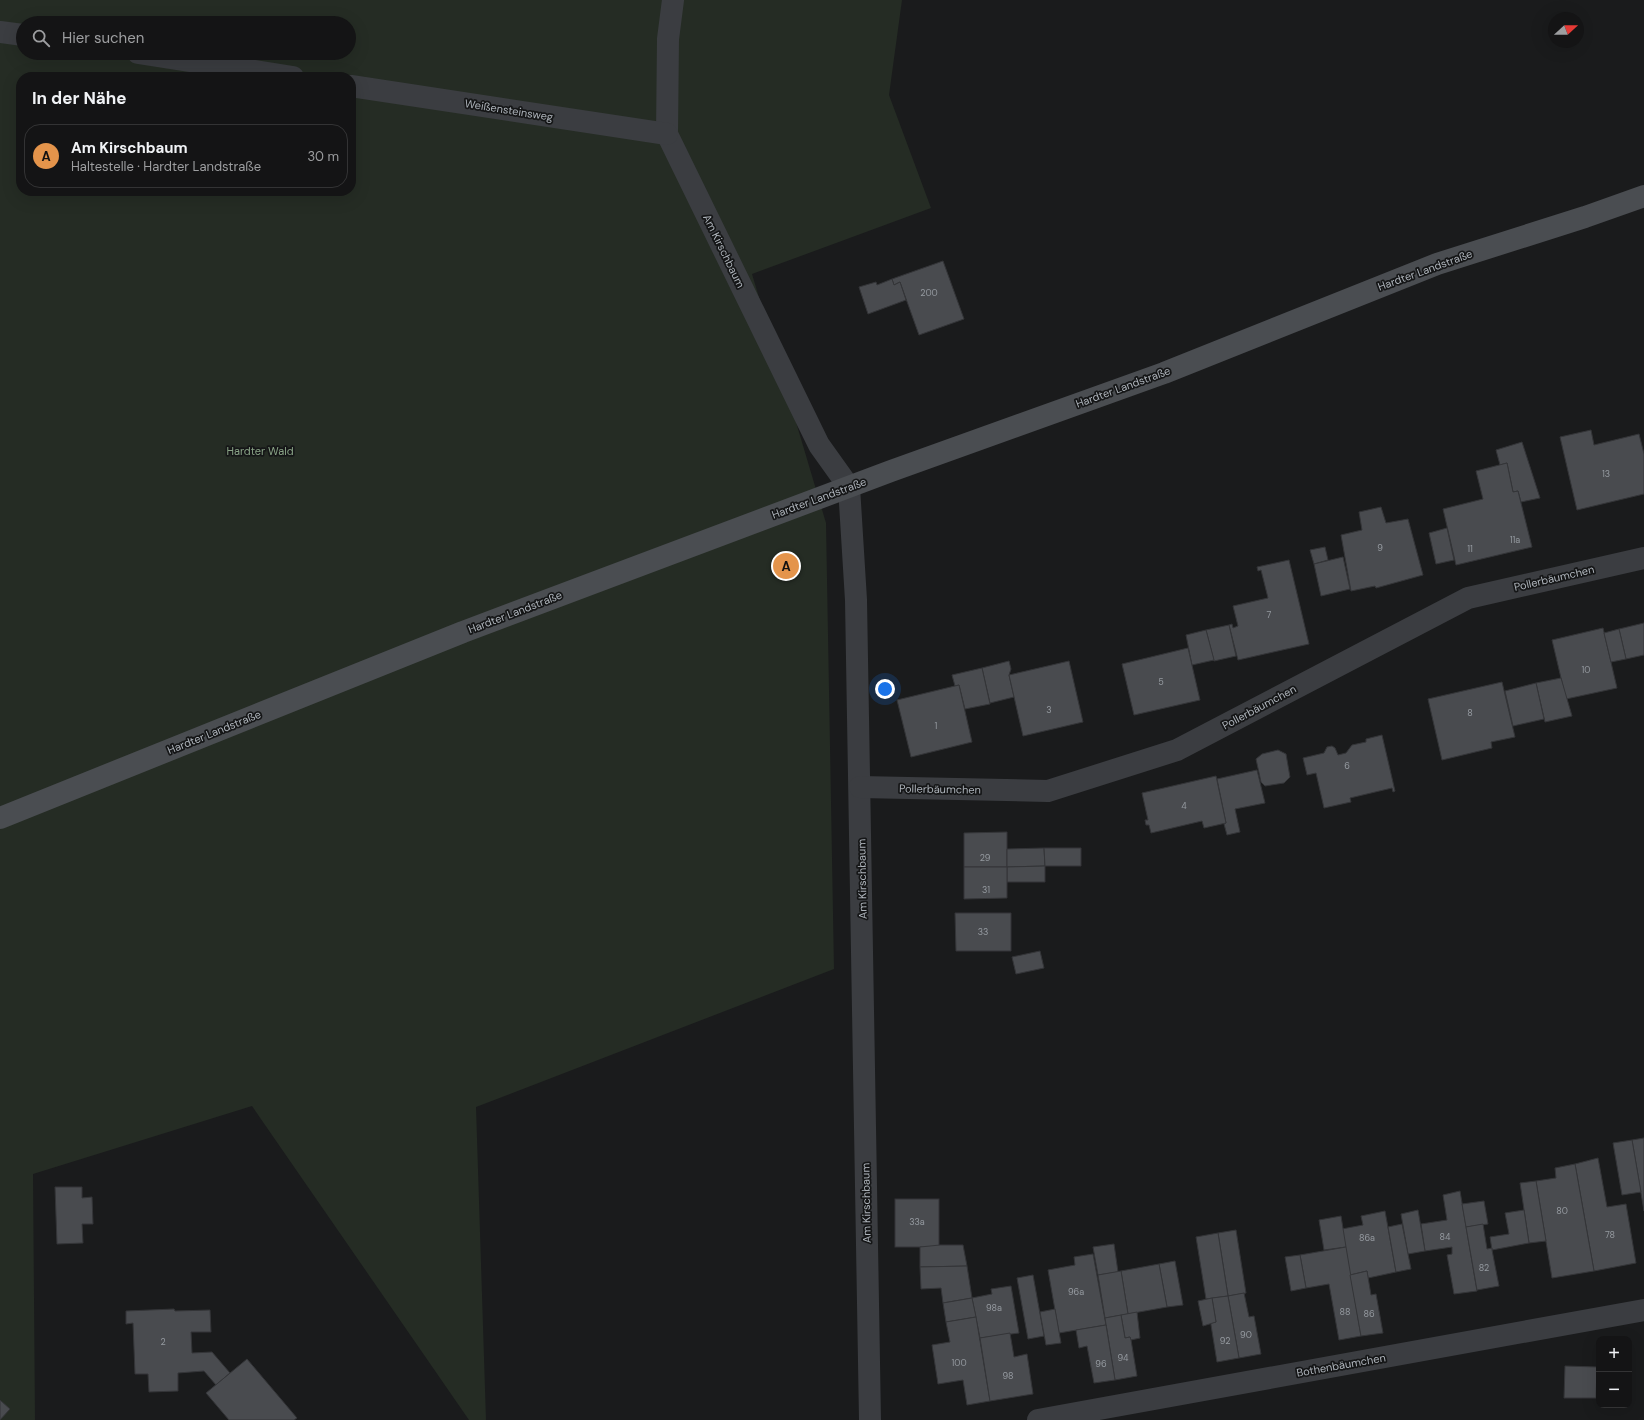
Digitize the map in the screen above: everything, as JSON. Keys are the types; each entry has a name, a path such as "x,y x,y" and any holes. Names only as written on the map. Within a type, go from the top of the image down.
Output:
{"main road":[{"name":"Hardter Landstraße","path":"0,818 463,632 849,487 1164,373 1437,264 1586,217 1644,196"}],"street":[{"name":"Am Kirschbaum","path":"673,0 668,40 667,134 819,445 849,487 856,600 870,1420"},
{"path":"0,32 16,34"},
{"path":"183,60 261,72"},
{"name":"Weißensteinsweg","path":"356,87 667,134"},
{"name":"Pollerbäumchen","path":"860,787 1048,791 1177,750 1468,598 1644,558"},
{"name":"Bothenbäumchen","path":"1038,1420 1644,1310"}],"green space":[{"name":"Hardter Wald","path":"0,0 902,0 889,95 931,208 752,274 826,523 834,969 476,1107 486,1420 469,1420 252,1106 33,1174 35,1420 0,1420"}],"building":[{"path":"943,261 964,319 919,335 900,282 894,285 892,279"},
{"path":"892,279 894,285 900,282 906,300 868,314 859,287 876,282 877,285"},
{"path":"1591,430 1594,445 1639,434 1644,454 1644,494 1577,510 1560,437"},
{"path":"1522,442 1540,498 1521,502 1518,491 1513,492 1507,463 1500,465 1496,450"},
{"path":"1507,463 1513,492 1518,491 1532,547 1456,565 1443,509 1483,499 1476,471"},
{"path":"1381,507 1386,523 1408,519 1423,575 1376,588 1375,586 1351,591 1341,535 1362,530 1359,512"},
{"path":"1447,528 1454,560 1436,564 1429,533"},
{"path":"1325,547 1328,560 1314,564 1310,550"},
{"path":"1343,557 1350,589 1321,596 1314,564"},
{"path":"1289,560 1309,644 1238,660 1229,625 1232,624 1233,628 1238,626 1233,606 1268,598 1261,570 1258,571 1257,567"},
{"path":"1644,623 1644,655 1626,659 1619,629"},
{"path":"1229,625 1236,656 1214,661 1206,630"},
{"path":"1603,628 1617,688 1566,699 1552,640"},
{"path":"1619,629 1626,659 1611,662 1604,633"},
{"path":"1206,630 1214,660 1192,665 1186,635"},
{"path":"1188,648 1200,700 1134,715 1122,664"},
{"path":"1009,661 1011,669 1009,675 1014,697 990,703 982,668"},
{"path":"1069,661 1083,722 1023,736 1009,675"},
{"path":"982,668 990,704 965,709 959,685 955,686 952,675"},
{"path":"1561,678 1572,716 1545,722 1536,683"},
{"path":"1502,682 1515,737 1491,742 1492,748 1442,760 1428,699"},
{"path":"1536,683 1544,719 1513,726 1505,691"},
{"path":"959,685 972,742 911,757 897,700"},
{"path":"1382,735 1395,791 1393,792 1392,788 1350,798 1351,802 1324,808 1316,773 1307,775 1303,758 1324,753 1327,747 1332,746 1335,748 1338,755 1346,753 1352,745 1366,742 1366,739"},
{"path":"1278,750 1286,754 1290,777 1284,783 1265,786 1261,782 1256,759 1262,754"},
{"path":"1257,770 1265,803 1235,809 1240,832 1227,835 1217,779"},
{"path":"1216,776 1226,823 1204,828 1202,821 1151,833 1149,825 1146,825 1145,820 1148,820 1142,793"},
{"path":"1007,832 1007,867 964,867 964,833"},
{"path":"1044,848 1045,866 1007,867 1007,849"},
{"path":"1044,848 1081,848 1081,866 1045,866"},
{"path":"1045,866 1045,882 1007,882 1007,867"},
{"path":"964,867 1007,867 1007,898 964,899"},
{"path":"955,913 1011,913 1011,951 956,951"},
{"path":"1040,951 1044,968 1016,974 1012,957"},
{"path":"1644,1138 1644,1211 1632,1140"},
{"path":"1632,1140 1641,1192 1622,1195 1613,1143"},
{"path":"1598,1158 1607,1207 1626,1204 1636,1263 1594,1271 1575,1164"},
{"path":"1575,1164 1594,1271 1552,1278 1536,1181 1556,1178 1555,1168"},
{"path":"1536,1181 1546,1241 1529,1243 1520,1183"},
{"path":"55,1187 82,1187 82,1198 92,1197 93,1224 82,1224 83,1243 57,1244"},
{"path":"1460,1191 1477,1291 1454,1294 1447,1255 1452,1254 1452,1247 1425,1251 1421,1224 1447,1220 1443,1195"},
{"path":"895,1199 939,1199 939,1247 895,1247"},
{"path":"1484,1201 1488,1224 1466,1227 1462,1204"},
{"path":"1418,1210 1425,1251 1408,1254 1401,1214"},
{"path":"1524,1210 1529,1243 1492,1250 1490,1237 1509,1234 1505,1213"},
{"path":"1385,1211 1396,1272 1368,1278 1367,1271 1350,1275 1342,1229 1363,1225 1361,1216"},
{"path":"1341,1216 1346,1247 1324,1250 1319,1220"},
{"path":"1402,1224 1411,1269 1396,1272 1388,1227"},
{"path":"1483,1224 1487,1249 1492,1248 1499,1286 1477,1290 1466,1227"},
{"path":"1236,1230 1246,1293 1228,1296 1218,1233"},
{"path":"1218,1233 1228,1296 1206,1299 1196,1237"},
{"path":"1114,1244 1118,1272 1098,1275 1093,1247"},
{"path":"963,1245 967,1266 920,1267 920,1247"},
{"path":"1346,1247 1361,1336 1339,1340 1329,1284 1306,1288 1300,1255"},
{"path":"1093,1254 1106,1325 1059,1333 1048,1270 1075,1265 1074,1257"},
{"path":"1300,1255 1306,1288 1291,1291 1285,1257"},
{"path":"1175,1261 1183,1305 1167,1307 1159,1264"},
{"path":"1159,1264 1167,1307 1128,1314 1121,1271"},
{"path":"967,1266 972,1298 943,1303 941,1288 921,1289 920,1267"},
{"path":"1121,1271 1128,1314 1105,1318 1098,1275"},
{"path":"1367,1271 1371,1295 1376,1294 1383,1333 1361,1336 1350,1275"},
{"path":"1033,1275 1044,1336 1028,1339 1017,1278"},
{"path":"1011,1286 1019,1333 980,1338 972,1298 992,1294 991,1289"},
{"path":"1244,1293 1249,1317 1254,1316 1261,1354 1239,1358 1228,1296"},
{"path":"1228,1296 1239,1358 1217,1362 1211,1325 1211,1323 1216,1322 1212,1298"},
{"path":"972,1298 976,1317 946,1322 943,1303"},
{"path":"1212,1298 1216,1322 1203,1326 1198,1301"},
{"path":"174,1309 175,1311 210,1310 211,1332 191,1332 192,1353 212,1352 230,1373 216,1385 204,1371 178,1373 178,1391 149,1392 148,1374 135,1374 133,1323 126,1324 126,1311"},
{"path":"1055,1309 1061,1343 1046,1345 1040,1312"},
{"path":"1137,1312 1140,1338 1131,1340 1130,1337 1125,1338 1121,1315"},
{"path":"1121,1315 1125,1338 1130,1337 1131,1340 1137,1376 1115,1380 1105,1318"},
{"path":"976,1317 990,1401 967,1405 963,1380 938,1384 932,1345 950,1342 946,1322"},
{"path":"1106,1325 1115,1380 1094,1383 1087,1346 1079,1348 1076,1330"},
{"path":"1010,1333 1014,1357 1027,1354 1033,1394 990,1401 980,1338"},
{"path":"247,1359 297,1418 294,1420 229,1420 206,1393"},
{"path":"1565,1366 1596,1367 1596,1398 1564,1398"},
{"path":"0,1400 10,1409 0,1420"}],"place":[{"name":"Am Kirschbaum","path":"786,566"}]}
